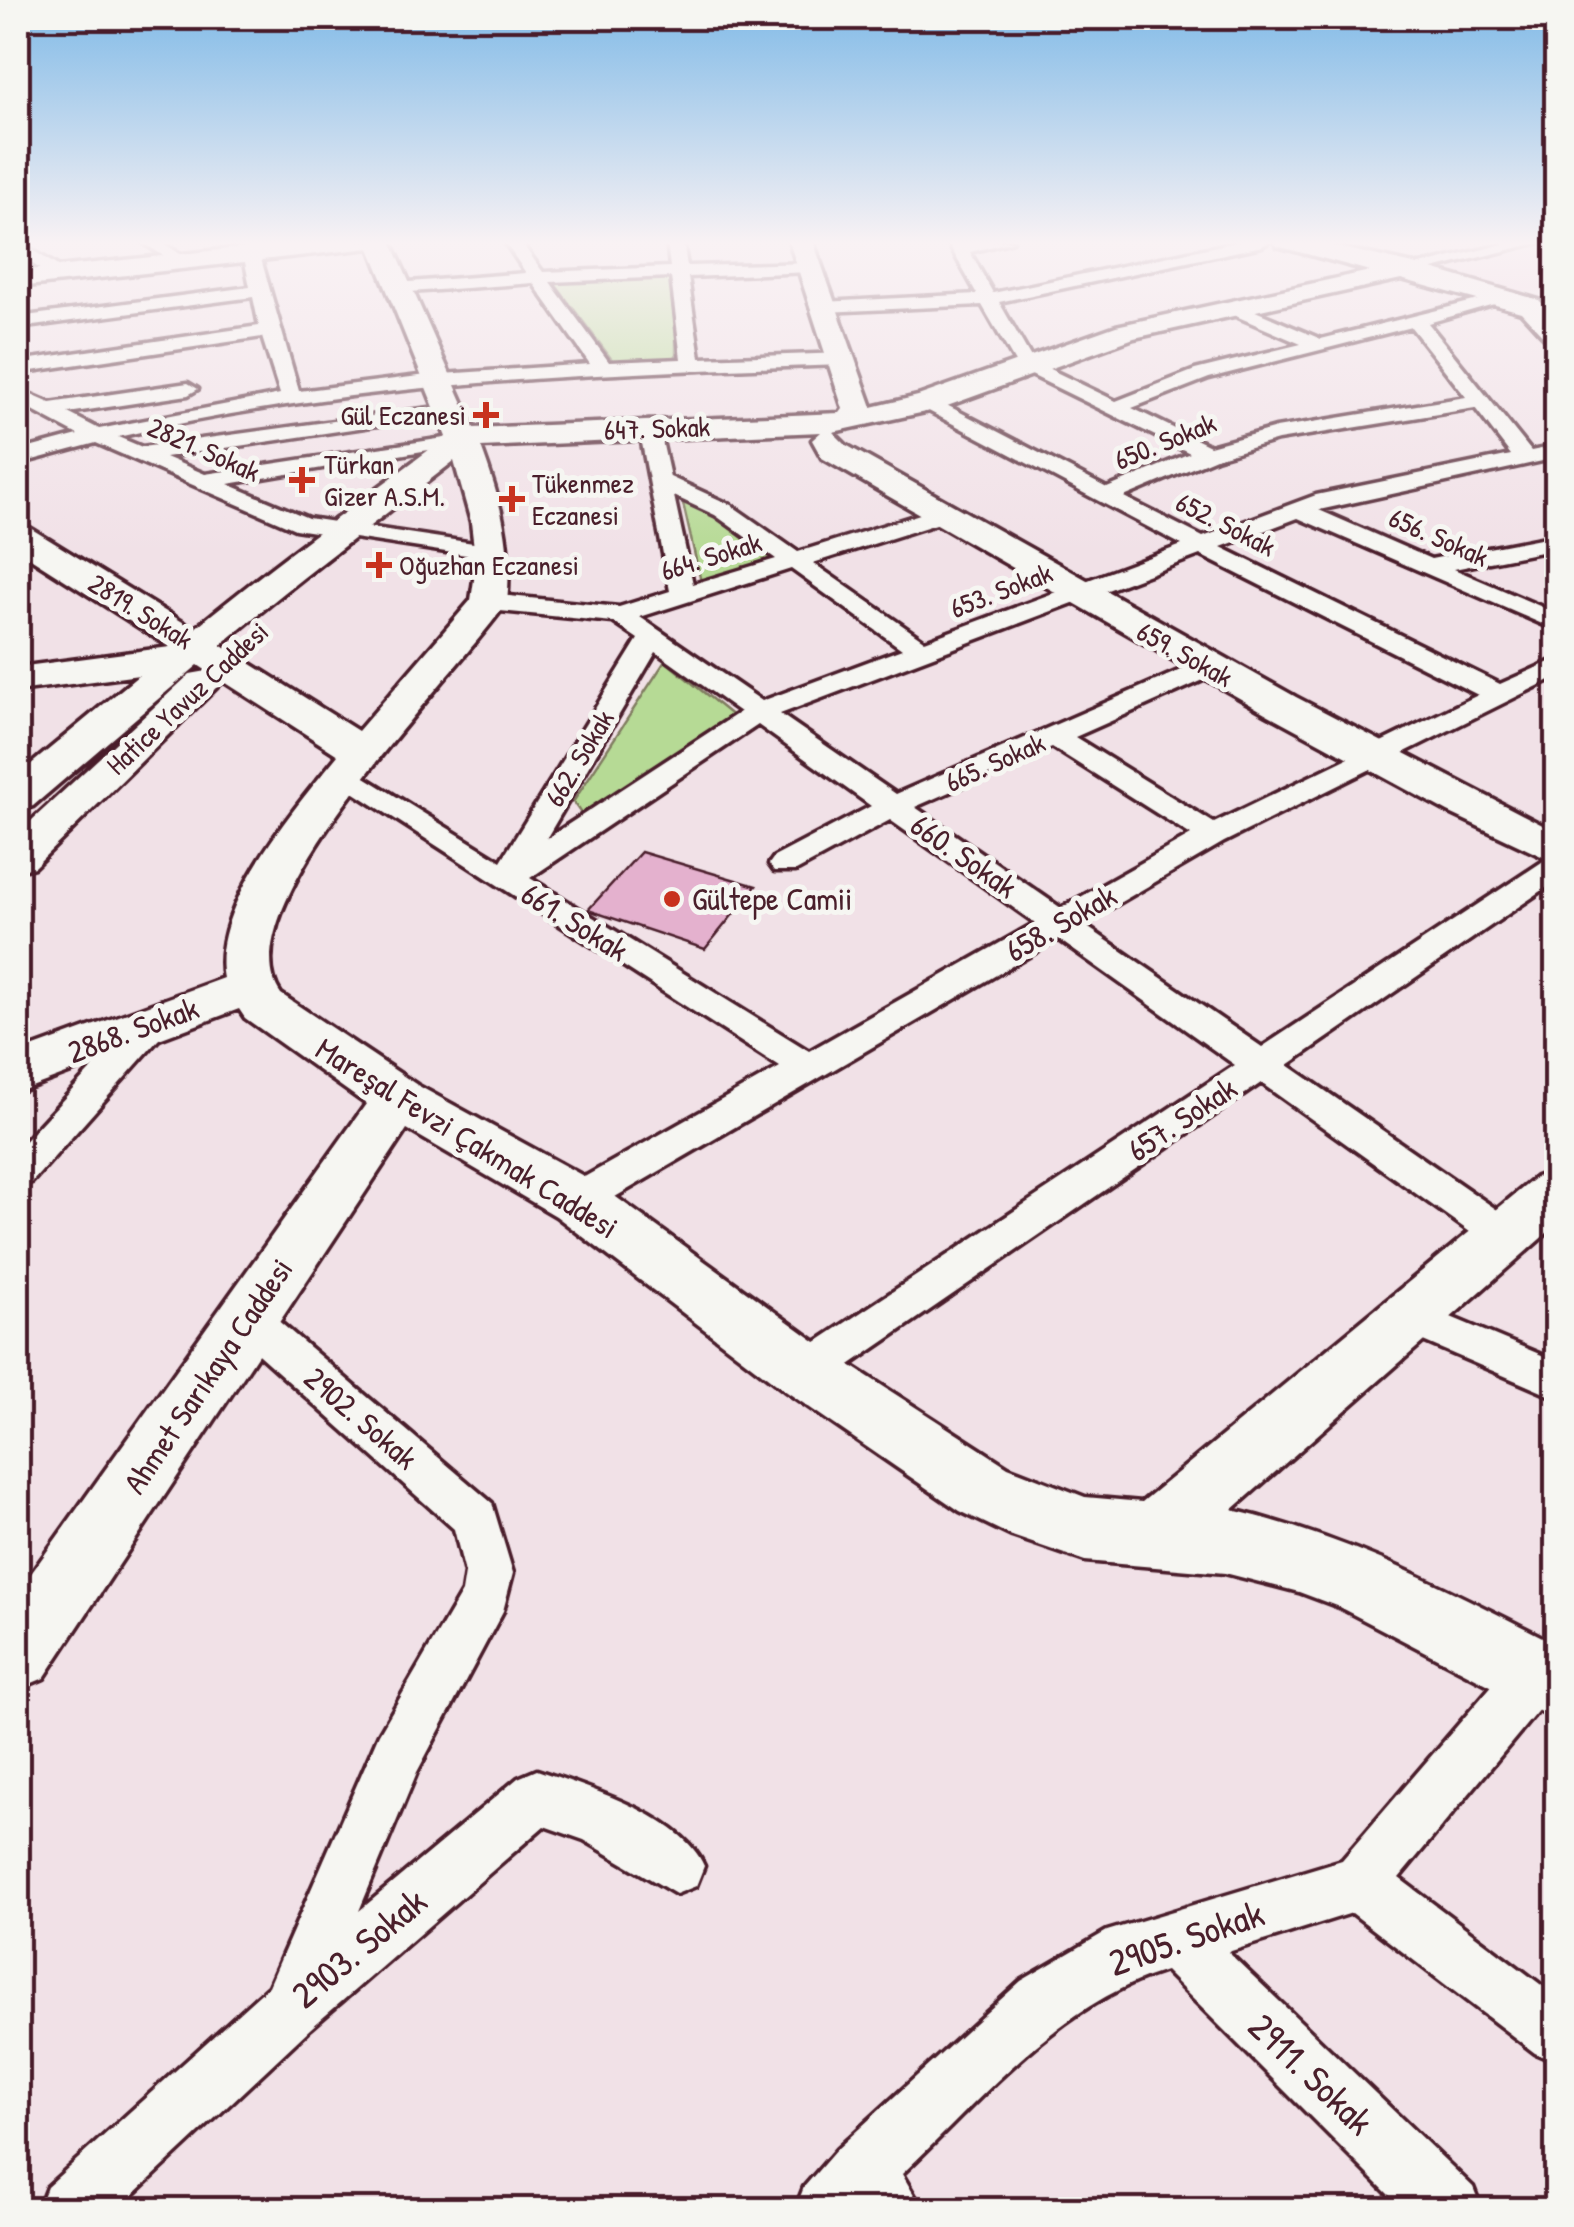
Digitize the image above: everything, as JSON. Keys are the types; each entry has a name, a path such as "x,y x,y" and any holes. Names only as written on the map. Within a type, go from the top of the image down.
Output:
{"street":[{"path":"18,367 168,345"},
{"path":"271,345 275,377 292,398"},
{"path":"248,987 244,947 287,854 491,577 452,410 423,345"},
{"path":"586,345 604,369"},
{"path":"689,345 691,364"},
{"path":"838,431 858,408 839,345"},
{"path":"1015,345 1026,365 1208,453"},
{"name":"647. Sokak","path":"452,410 649,427 838,431 1087,345"},
{"path":"1115,408 1202,374 1320,345"},
{"path":"1436,345 1525,458"},
{"path":"202,482 604,369 845,359"},
{"path":"46,410 211,386"},
{"name":"2821. Sokak","path":"18,395 93,434 282,516 491,577"},
{"path":"18,458 93,434 292,398 452,410"},
{"name":"650. Sokak","path":"1109,496 1208,453 1292,430 1480,401"},
{"name":"652. Sokak","path":"928,403 1201,546 1500,695"},
{"path":"141,454 452,410"},
{"path":"342,532 452,410"},
{"path":"649,427 683,596"},
{"name":"659. Sokak","path":"838,431 833,451 1208,668 1372,758 1556,849"},
{"name":"653. Sokak","path":"507,879 759,712 1297,509 1374,486 1556,452"},
{"path":"659,480 722,510 922,651"},
{"name":"656. Sokak","path":"1297,509 1556,622"},
{"name":"664. Sokak","path":"491,577 620,615 944,514"},
{"name":"Hatice Yavuz Caddesi","path":"18,857 192,650 336,559 342,532"},
{"name":"2819. Sokak","path":"21,539 192,650 355,765"},
{"path":"1430,566 1556,542"},
{"name":"660. Sokak","path":"620,615 1505,1236"},
{"name":"662. Sokak","path":"507,879 652,637"},
{"path":"18,651 192,650"},
{"path":"18,679 192,650"},
{"path":"21,791 192,650"},
{"name":"658. Sokak","path":"577,1200 1213,835 1556,667"},
{"name":"665. Sokak","path":"785,864 892,806 1208,668"},
{"path":"1054,736 1213,835"},
{"name":"661. Sokak","path":"355,765 507,879 806,1066"},
{"name":"657. Sokak","path":"807,1371 1556,867"},
{"name":"2868. Sokak","path":"18,1073 248,987"},
{"name":"Mareşal Fevzi Çakmak Caddesi","path":"248,987 263,1006 398,1099 577,1200 807,1371 984,1489 1036,1514 1085,1528 1225,1541 1300,1558 1364,1582 1546,1677"},
{"path":"18,1172 154,1023"},
{"name":"Ahmet Sarıkaya Caddesi","path":"18,1653 398,1099"},
{"path":"1156,1533 1556,1192"},
{"path":"1410,1317 1556,1380"},
{"name":"2902. Sokak","path":"248,1319 475,1518 490,1572 486,1595 398,1754 290,2007"},
{"path":"1546,1677 1359,1883 1556,2032"},
{"name":"2903. Sokak","path":"70,2210 290,2007 537,1797 599,1818 676,1866"},
{"name":"2905. Sokak","path":"859,2197 1042,2002 1107,1960 1359,1883"},
{"name":"2911. Sokak","path":"1173,1939 1450,2210"}],"green space":[{"path":"601,345 676,345 676,358 613,361"},
{"path":"682,499 713,514 774,561 701,582"},
{"path":"665,661 734,717 582,815 573,802"}],"building":[{"name":"Gültepe Camii","path":"641,852 756,886 705,949 588,910"}],"place":[{"name":"Gül Eczanesi","path":"486,415"},
{"name":"Türkan Gizer A.S.M.","path":"302,480"},
{"name":"Tükenmez Eczanesi","path":"512,499"},
{"name":"Oğuzhan Eczanesi","path":"379,565"},
{"name":"Gültepe Camii","path":"672,899"}]}
